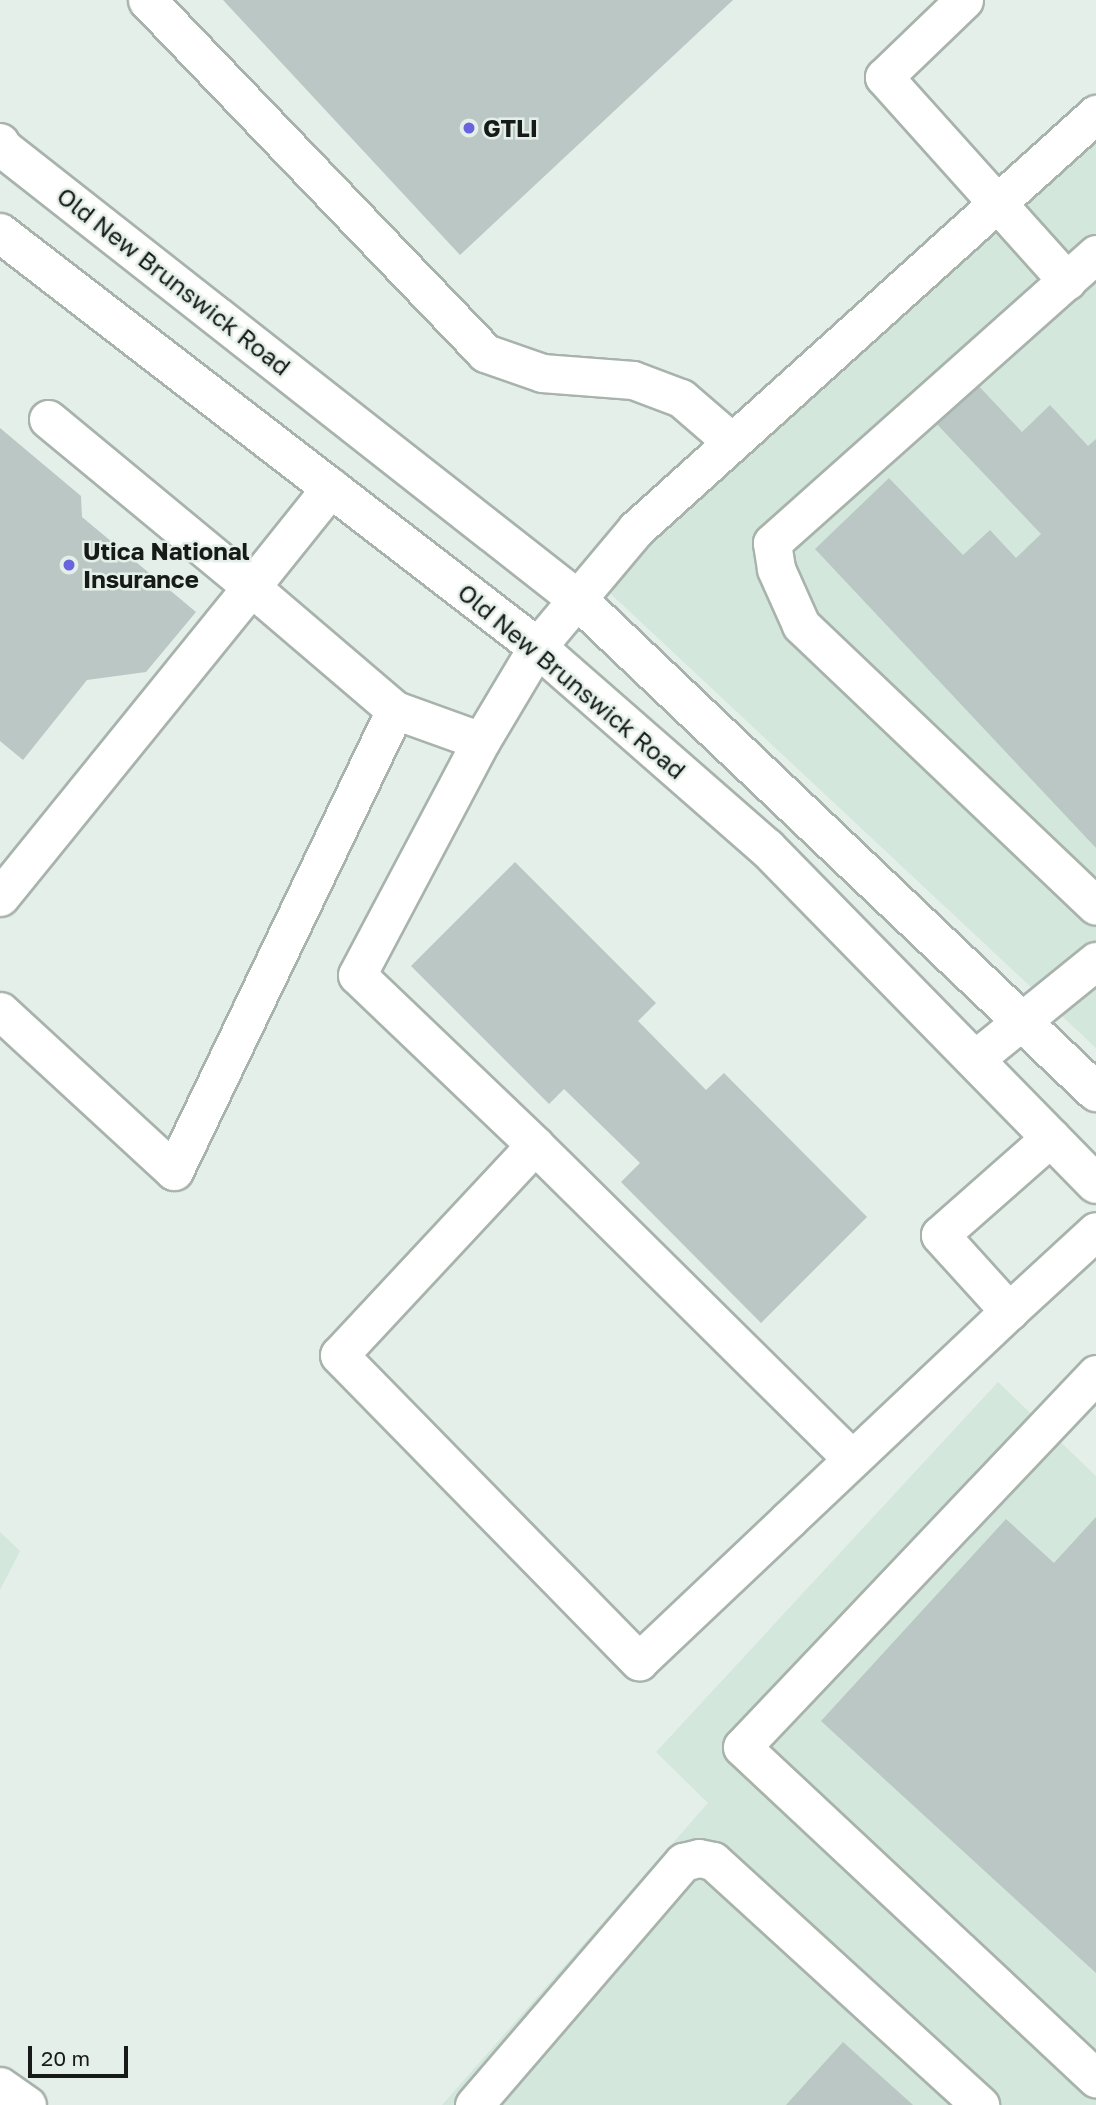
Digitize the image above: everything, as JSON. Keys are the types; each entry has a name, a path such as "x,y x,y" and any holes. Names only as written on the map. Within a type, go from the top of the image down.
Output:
{"main road":[{"name":"Old New Brunswick Road","path":"1,146 577,599 1096,1092"},
{"name":"Old New Brunswick Road","path":"0,233 537,647 767,848 1096,1184"}],"street":[{"path":"147,0 485,353 542,373 633,380 681,398 732,442"},
{"path":"964,0 884,77 996,206 1067,281"},
{"path":"852,1459 536,1146 357,975 481,741 537,647 636,529 1096,114"},
{"path":"1096,254 772,543 776,569 802,625 1096,906"},
{"path":"48,419 395,710 481,741"},
{"path":"0,897 331,487"},
{"path":"0,1011 174,1171 395,710"},
{"path":"975,1059 1026,1023 1096,961"},
{"path":"1009,1311 940,1235 1051,1137"},
{"path":"536,1146 339,1355 639,1661 1096,1231"},
{"path":"1096,1374 742,1747 1096,2078"},
{"path":"474,2105 682,1862 699,1858 713,1861 980,2105"},
{"path":"0,2086 27,2105"}],"shaded area":[{"path":"1096,105 1096,1048 596,580"},
{"path":"998,1382 1096,1476 1096,2105 442,2105 708,1803 656,1752"},
{"path":"0,1532 20,1551 0,1590"}],"building":[{"name":"GTLI","path":"223,0 733,0 460,255"},
{"path":"973,380 1022,432 1050,405 1088,446 1096,439 1096,848 815,549 889,478 963,555 990,530 1016,558 1041,534 932,419"},
{"name":"Utica National Insurance","path":"0,428 81,496 82,517 196,612 146,672 87,680 23,760 0,741"},
{"path":"515,862 656,1003 638,1021 706,1090 724,1073 867,1217 761,1323 621,1182 640,1163 564,1089 549,1104 411,966"},
{"path":"1096,1517 1096,1973 821,1721 1006,1519 1054,1563"},
{"path":"843,2042 913,2105 786,2105"}],"place":[{"name":"GTLI","path":"469,128"},
{"name":"Utica National Insurance","path":"69,565"}]}
